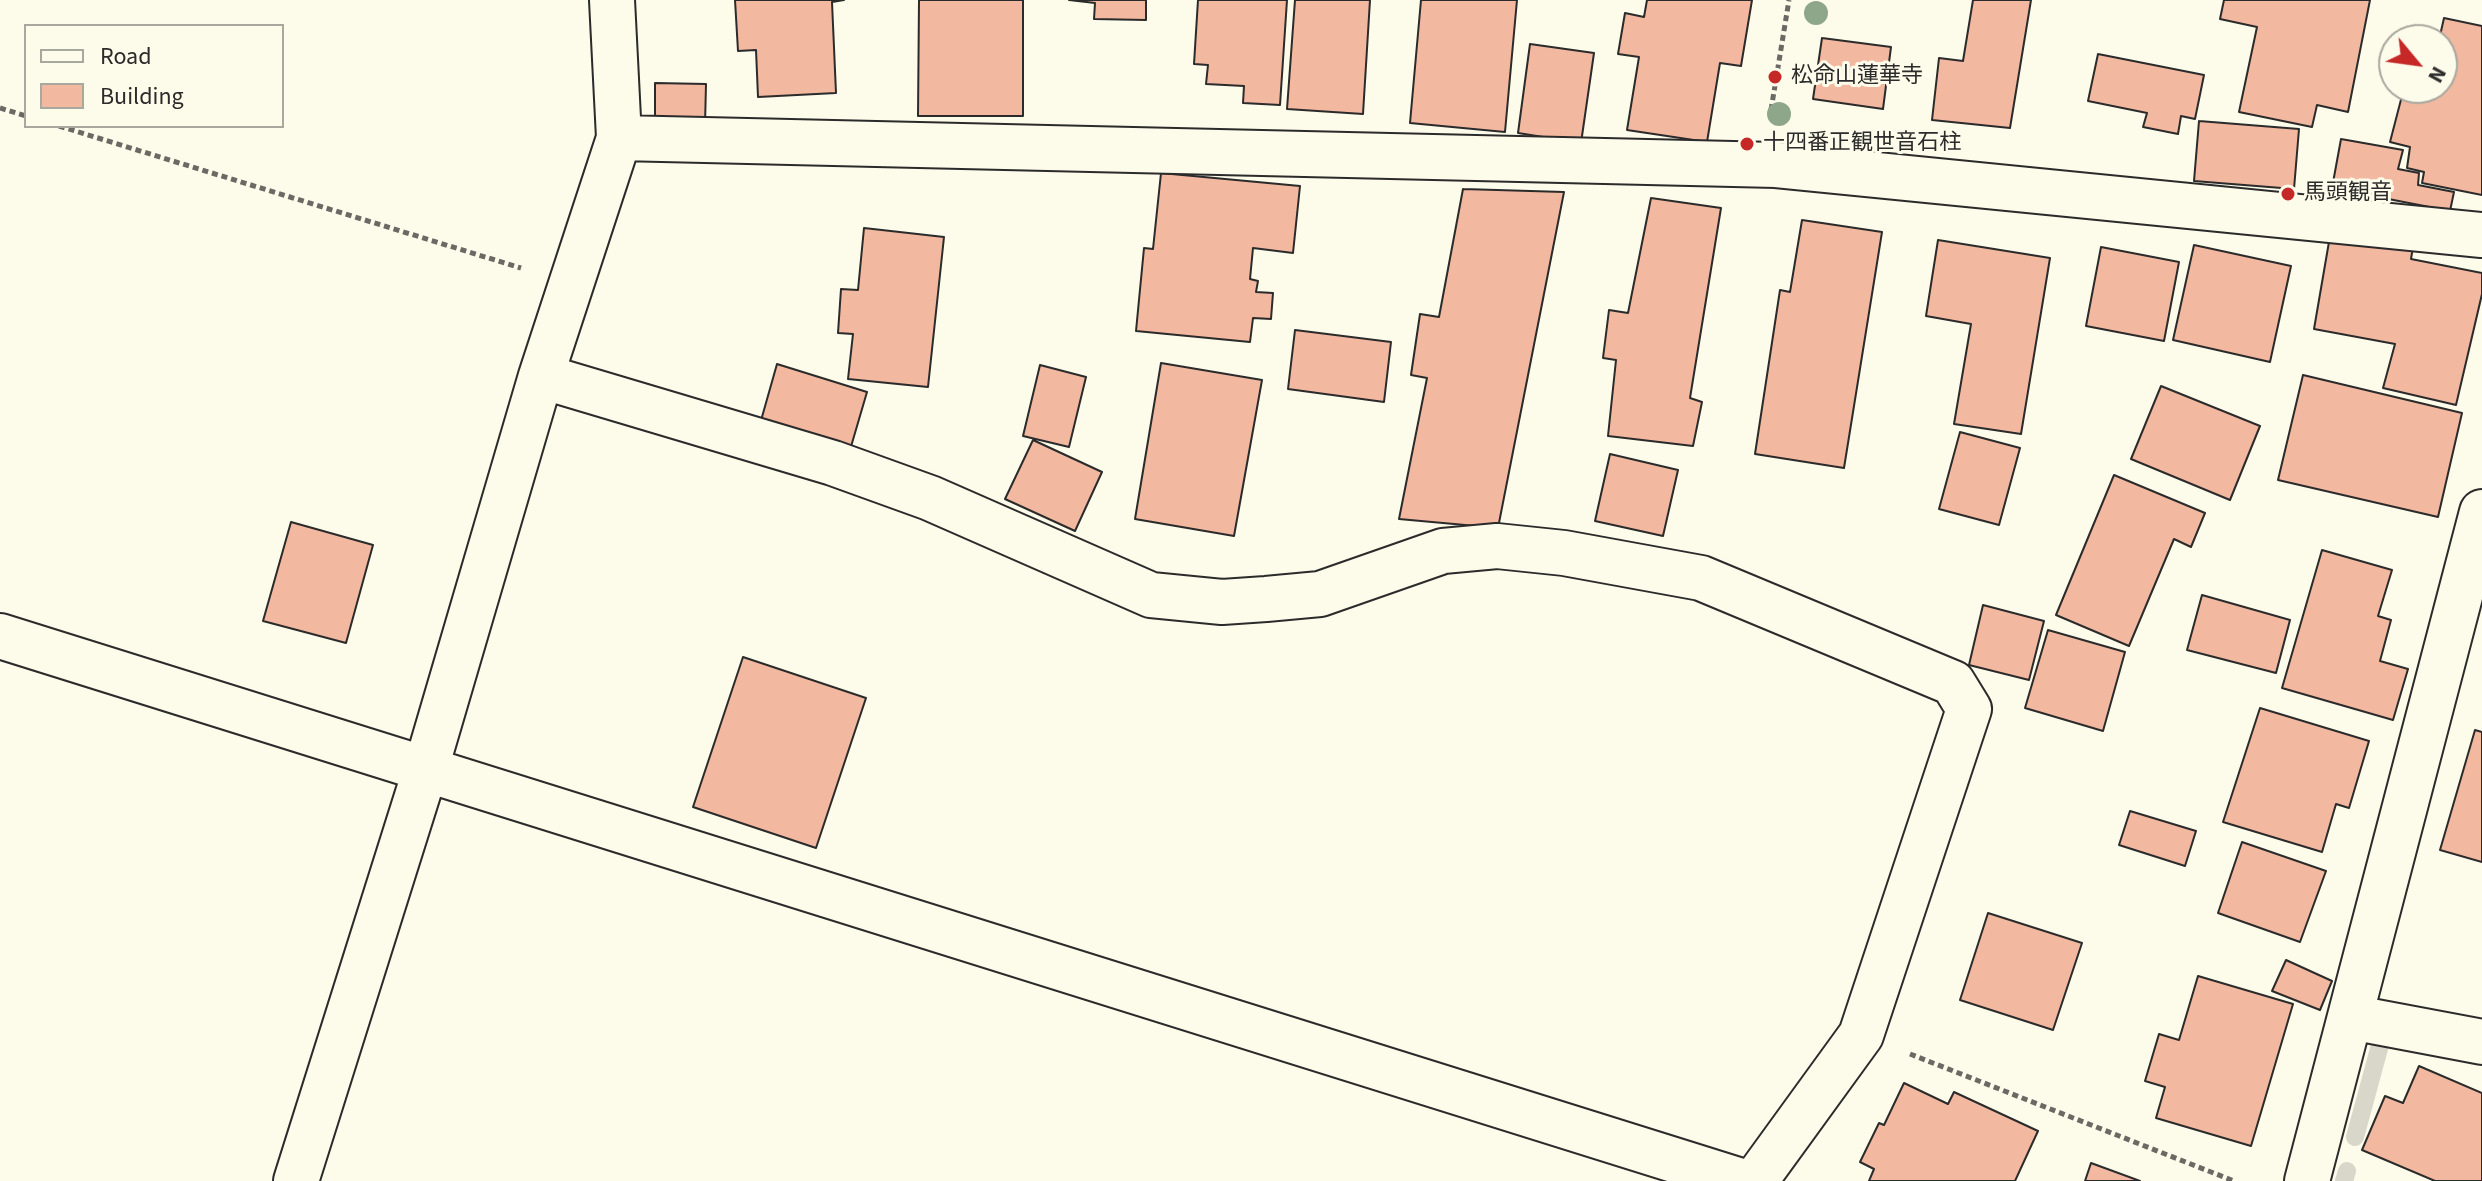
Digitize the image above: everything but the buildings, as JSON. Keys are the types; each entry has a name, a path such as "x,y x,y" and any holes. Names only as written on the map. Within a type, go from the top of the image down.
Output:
{"street":[{"path":"296,1181 426,768 541,376 619,138 612,0"},
{"path":"619,138 1762,165 2482,235"},
{"path":"541,376 833,463 930,498 1151,595 1222,602 1320,594 1443,551 1497,546 1564,553 1701,578 1953,683 1969,709 1861,1035 1755,1181"},
{"path":"2307,1181 2482,512"},
{"path":"0,636 1741,1181"},
{"path":"2350,1017 2482,1042"}],"path":[{"path":"1762,165 1789,0"},
{"path":"0,108 24,115"},
{"path":"66,128 572,283"},
{"path":"1861,1035 2234,1181"}],"waterway":[{"path":"2355,1137 2380,1045"},
{"path":"2344,1181 2347,1171"}],"place":[{"name":"松命山蓮華寺","path":"1775,77"},
{"name":"十四番正観世音石柱","path":"1747,144"},
{"name":"馬頭観音","path":"2288,194"}]}
